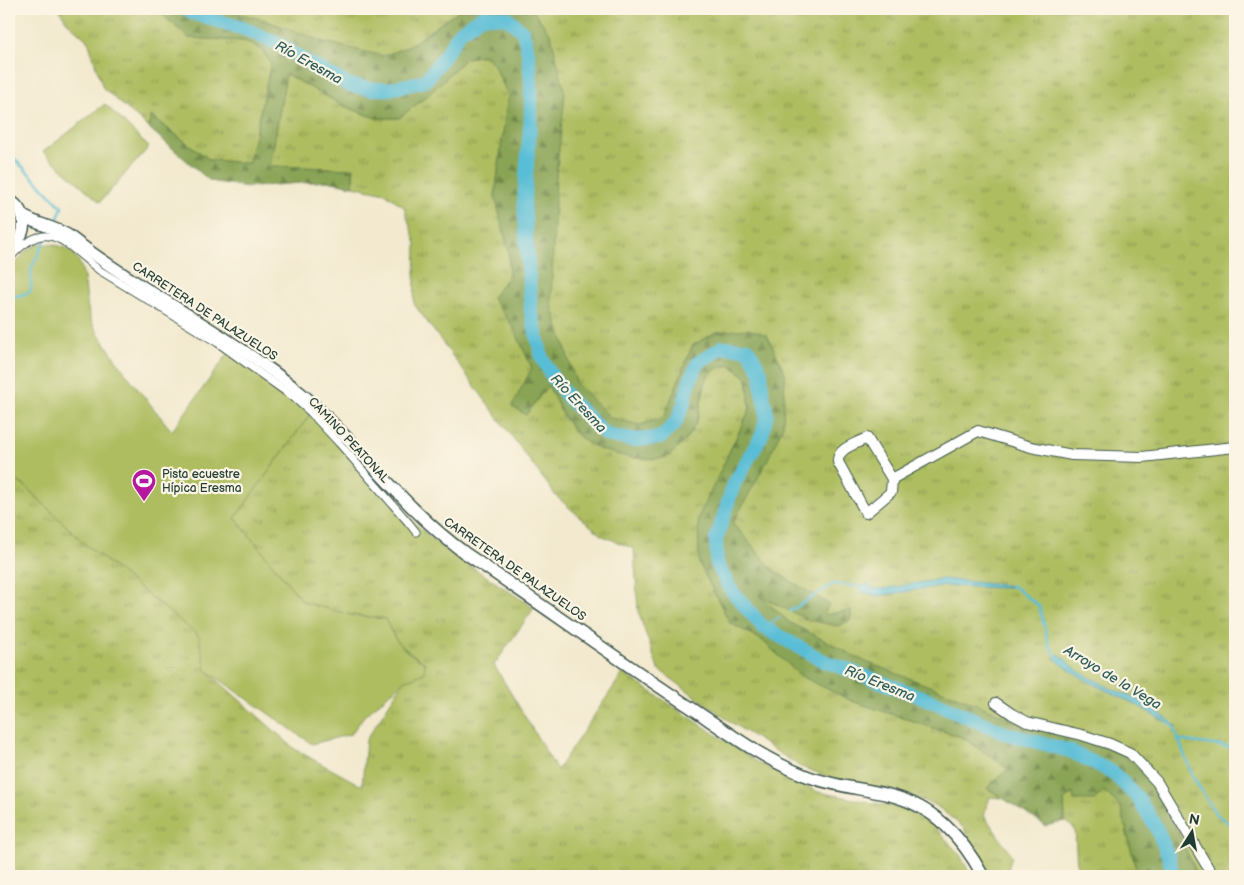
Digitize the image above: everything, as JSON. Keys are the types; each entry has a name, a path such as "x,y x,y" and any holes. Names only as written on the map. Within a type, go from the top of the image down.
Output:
{"street":[{"path":"9,200 17,206 23,216 24,226 21,235 15,243 9,246"},
{"name":"CARRETERA DE PALAZUELOS","path":"23,216 48,228 59,230 69,236 138,285 215,331 269,367 319,409 436,531 465,553 757,752 804,775 890,795 910,802 936,818 956,835 968,850 983,876"},
{"path":"21,235 48,228"},
{"name":"CAMINO PEATONAL","path":"9,259 27,241 38,237 51,236 62,240 72,246 82,258 99,270 239,356 311,413 416,532"},
{"path":"892,479 978,432 1031,447 1072,455 1142,456 1235,447"},
{"path":"867,438 892,479 891,492 866,512 838,462 840,451 867,438"},
{"path":"996,703 1027,722 1082,735 1130,753 1157,782 1213,876"}],"green space":[{"path":"59,9 163,9 163,15 189,38 245,41 261,49 271,63 249,163 210,160 151,116 149,128 103,88 88,41 67,22"},
{"path":"163,9 223,9 267,21 325,42 383,56 409,46 461,9 532,9 551,35 565,94 556,175 551,302 576,383 611,418 640,425 664,417 692,346 716,332 748,329 767,335 785,373 783,426 767,461 733,523 773,570 829,604 824,615 851,610 851,620 838,626 808,620 760,596 789,622 866,662 972,702 1028,726 1085,740 1120,753 1148,777 1162,799 1194,867 1195,876 1143,876 1135,866 1121,807 1104,791 1094,800 1074,800 1073,793 1064,800 1065,821 1046,826 987,788 1008,769 964,738 852,701 801,676 762,640 730,623 699,563 698,518 750,409 747,378 731,365 717,369 708,376 703,388 695,425 675,451 662,458 643,459 625,456 605,451 582,439 567,422 548,385 526,415 512,406 532,368 514,328 492,298 509,275 509,252 495,196 508,95 494,65 485,55 466,58 426,97 399,118 376,118 344,106 286,74 270,166 353,169 353,186 327,181 248,187 210,181 149,128 150,116 210,160 249,163 271,63 261,49 245,41 189,38 163,15"},
{"path":"188,9 1235,9 1235,876 1173,876 1137,797 824,661 717,564 762,391 722,347 684,404 633,440 553,378 508,18 425,81"},
{"path":"485,55 494,65 508,95 495,196 509,252 509,275 492,298 514,328 532,368 548,385 564,418 576,434 600,450 697,422 706,379 717,367 731,365 747,378 750,409 729,452 699,563 730,623 762,640 801,676 852,701 964,738 1009,769 987,788 1002,798 990,797 984,815 1012,856 1008,869 1012,876 992,876 963,827 935,805 900,792 832,778 801,767 732,723 658,669 638,611 634,549 601,535 556,496 414,304 416,244 404,207 385,193 353,186 353,169 270,166 286,74 344,106 376,118 399,118 426,97 466,58"},
{"path":"105,104 149,147 100,202 43,152"},
{"name":"Pista ecuestre Hípica Eresma","path":"38,244 60,246 75,255 83,274 91,320 139,391 172,431 229,352 311,413 235,518 303,602 351,615 385,619 401,645 410,654 425,663 424,673 404,681 364,716 351,734 312,744 206,670 199,636 84,543 25,486 9,476 9,272 26,251"},
{"path":"311,413 377,489 439,545 534,608 494,665 557,770 623,673 760,764 818,792 905,809 933,825 960,855 971,876 9,876 9,476 25,486 84,543 200,636 206,670 296,750 362,786 366,740 404,681 424,673 425,663 397,643 385,619 351,615 303,602 235,518"},
{"path":"1104,791 1121,807 1135,866 1143,876 1054,876 1077,869 1075,829 1065,821 1064,800 1073,792"}],"water":[{"path":"941,579 1013,586 1007,588 941,586 878,596 862,592 858,588 868,583 872,588 884,589"},
{"path":"1059,654 1078,671 1110,688 1147,704 1178,727 1082,677 1054,658"}],"waterway":[{"name":"Río Eresma","path":"188,9 192,13 245,29 281,45 308,63 349,85 371,89 389,89 425,81 460,32 483,16 508,18 523,32 528,52 531,81 531,115 524,202 531,311 542,358 553,378 570,400 606,435 633,440 660,438 675,424 698,363 722,347 748,349 761,372 762,391 767,414 762,435 734,484 716,540 717,564 731,590 763,627 824,661 927,699 1005,733 1070,751 1112,772 1137,797 1156,827 1169,858 1173,876"},
{"path":"9,153 62,207 58,218"},
{"path":"9,298 28,293 31,290 31,269 45,240"},
{"path":"9,343 9,350"},
{"name":"Arroyo de la Vega","path":"790,611 833,584 865,587"},
{"name":"Arroyo de la Vega","path":"1010,586 1013,586 1039,606 1049,645 1058,658"},
{"name":"Arroyo de la Vega","path":"763,627 779,618"},
{"name":"Arroyo de la Vega","path":"1170,723 1173,725 1193,777 1216,814 1235,828"},
{"path":"1178,740 1235,748"}],"place":[{"name":"Pista ecuestre Hípica Eresma","path":"144,502"}]}
